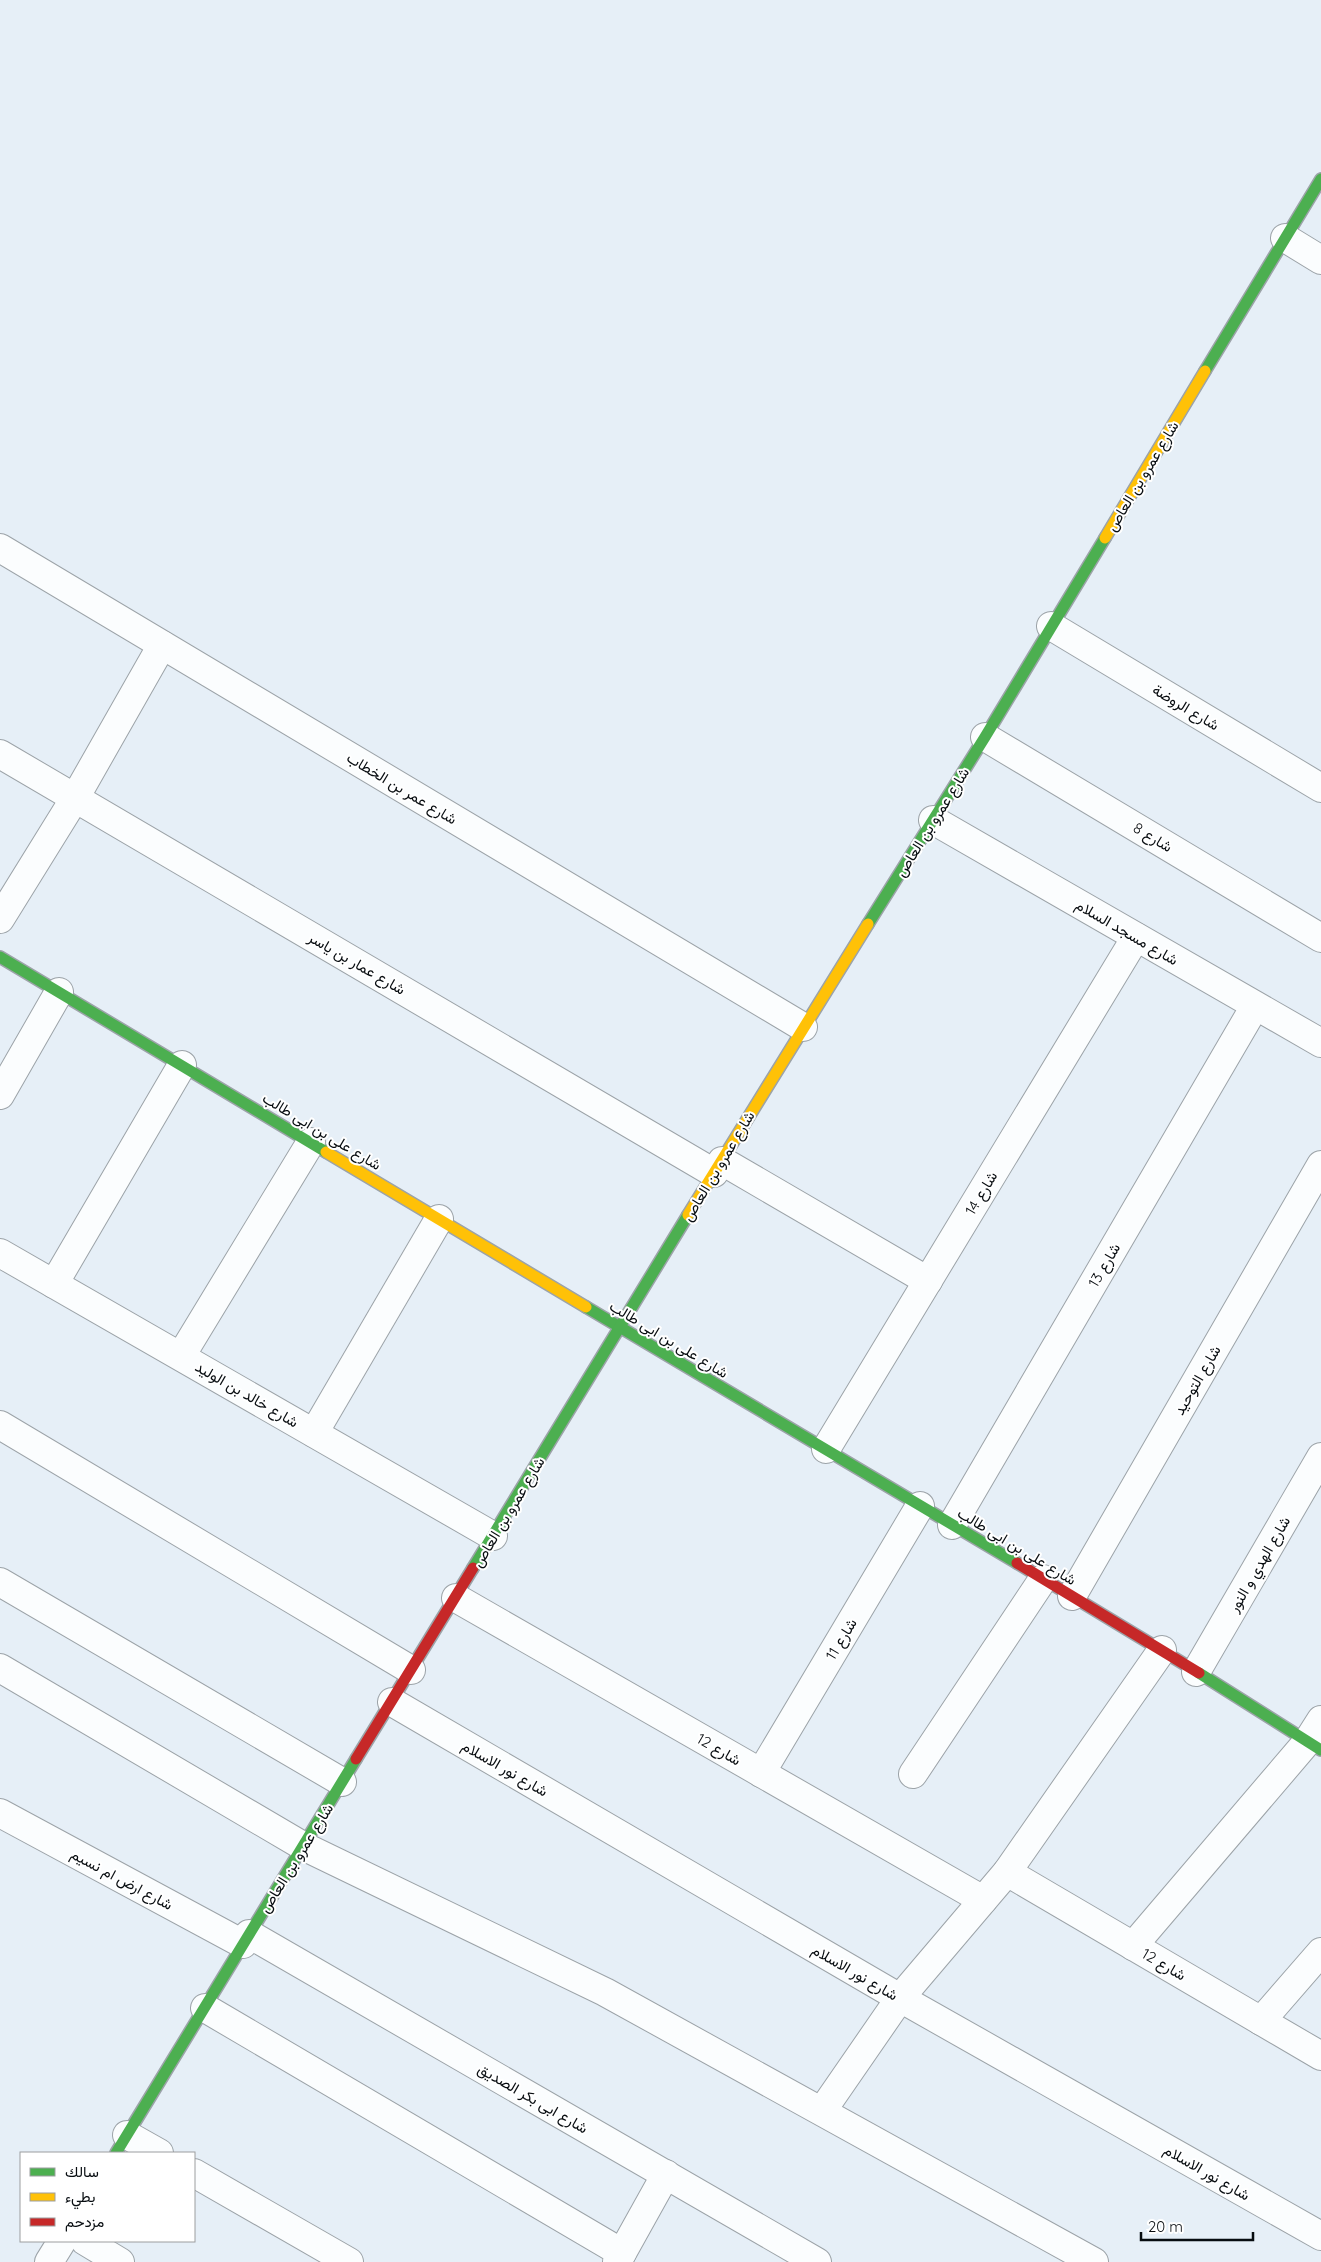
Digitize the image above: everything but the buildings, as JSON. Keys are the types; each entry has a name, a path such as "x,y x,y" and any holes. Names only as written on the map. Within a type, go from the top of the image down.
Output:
{"street":[{"name":"شارع عمرو بن العاص","path":"121,2144 803,1028 985,737 1321,179"},
{"path":"1285,238 1321,260"},
{"name":"شارع عمر بن الخطاب","path":"0,548 803,1028"},
{"name":"شارع الروضة","path":"1051,626 1321,788"},
{"path":"0,919 75,798 162,645"},
{"name":"شارع 8","path":"985,737 1321,938"},
{"name":"شارع عمار بن ياسر","path":"0,754 718,1167 928,1281"},
{"name":"شارع مسجد السلام","path":"933,820 1321,1044"},
{"name":"شارع 14","path":"826,1450 1136,937"},
{"name":"شارع على بن ابى طالب","path":"0,956 1072,1596 1196,1672 1316,1737"},
{"path":"0,1095 59,992"},
{"name":"شارع 13","path":"952,1525 1255,1006"},
{"path":"54,1284 182,1065"},
{"path":"181,1356 311,1142"},
{"name":"شارع التوحيد","path":"1072,1596 1321,1164"},
{"path":"314,1433 439,1219"},
{"name":"شارع خالد بن الوليد","path":"0,1252 493,1536"},
{"path":"0,1425 411,1670"},
{"name":"شارع الهدي و النور","path":"1196,1672 1321,1457"},
{"name":"شارع 11","path":"761,1773 920,1506"},
{"path":"913,1774 1043,1579"},
{"path":"0,1582 342,1782"},
{"name":"شارع 12","path":"456,1598 983,1900"},
{"path":"822,2111 900,1998 1007,1872 1162,1650"},
{"path":"0,1668 303,1846 605,1992 1094,2262"},
{"name":"شارع نور الاسلام","path":"392,1702 900,1998 1321,2236"},
{"path":"1132,1946 1316,1737"},
{"name":"شارع ارض ام نسيم","path":"0,1813 246,1939"},
{"name":"شارع 12","path":"1007,1872 1321,2056"},
{"name":"شارع ابى بكر الصديق","path":"246,1939 666,2174 817,2262"},
{"path":"1261,2022 1321,1952"},
{"path":"205,2008 620,2257 666,2174"},
{"path":"121,2144 155,2152"},
{"path":"195,2174 349,2262"},
{"path":"49,2262 61,2242"},
{"path":"87,2242 120,2262"}],"traffic: fast":[{"path":"1205,371 1321,179"},
{"path":"868,924 985,737 1105,538"},
{"path":"0,957 326,1152"},
{"path":"473,1568 688,1215"},
{"path":"586,1307 1017,1563"},
{"path":"1199,1673 1321,1750"},
{"path":"117,2152 356,1759"}],"traffic: slow":[{"path":"1105,538 1205,371"},
{"path":"688,1215 868,924"},
{"path":"326,1152 586,1307"}],"traffic: jam":[{"path":"1017,1563 1199,1673"},
{"path":"356,1759 473,1568"}]}
